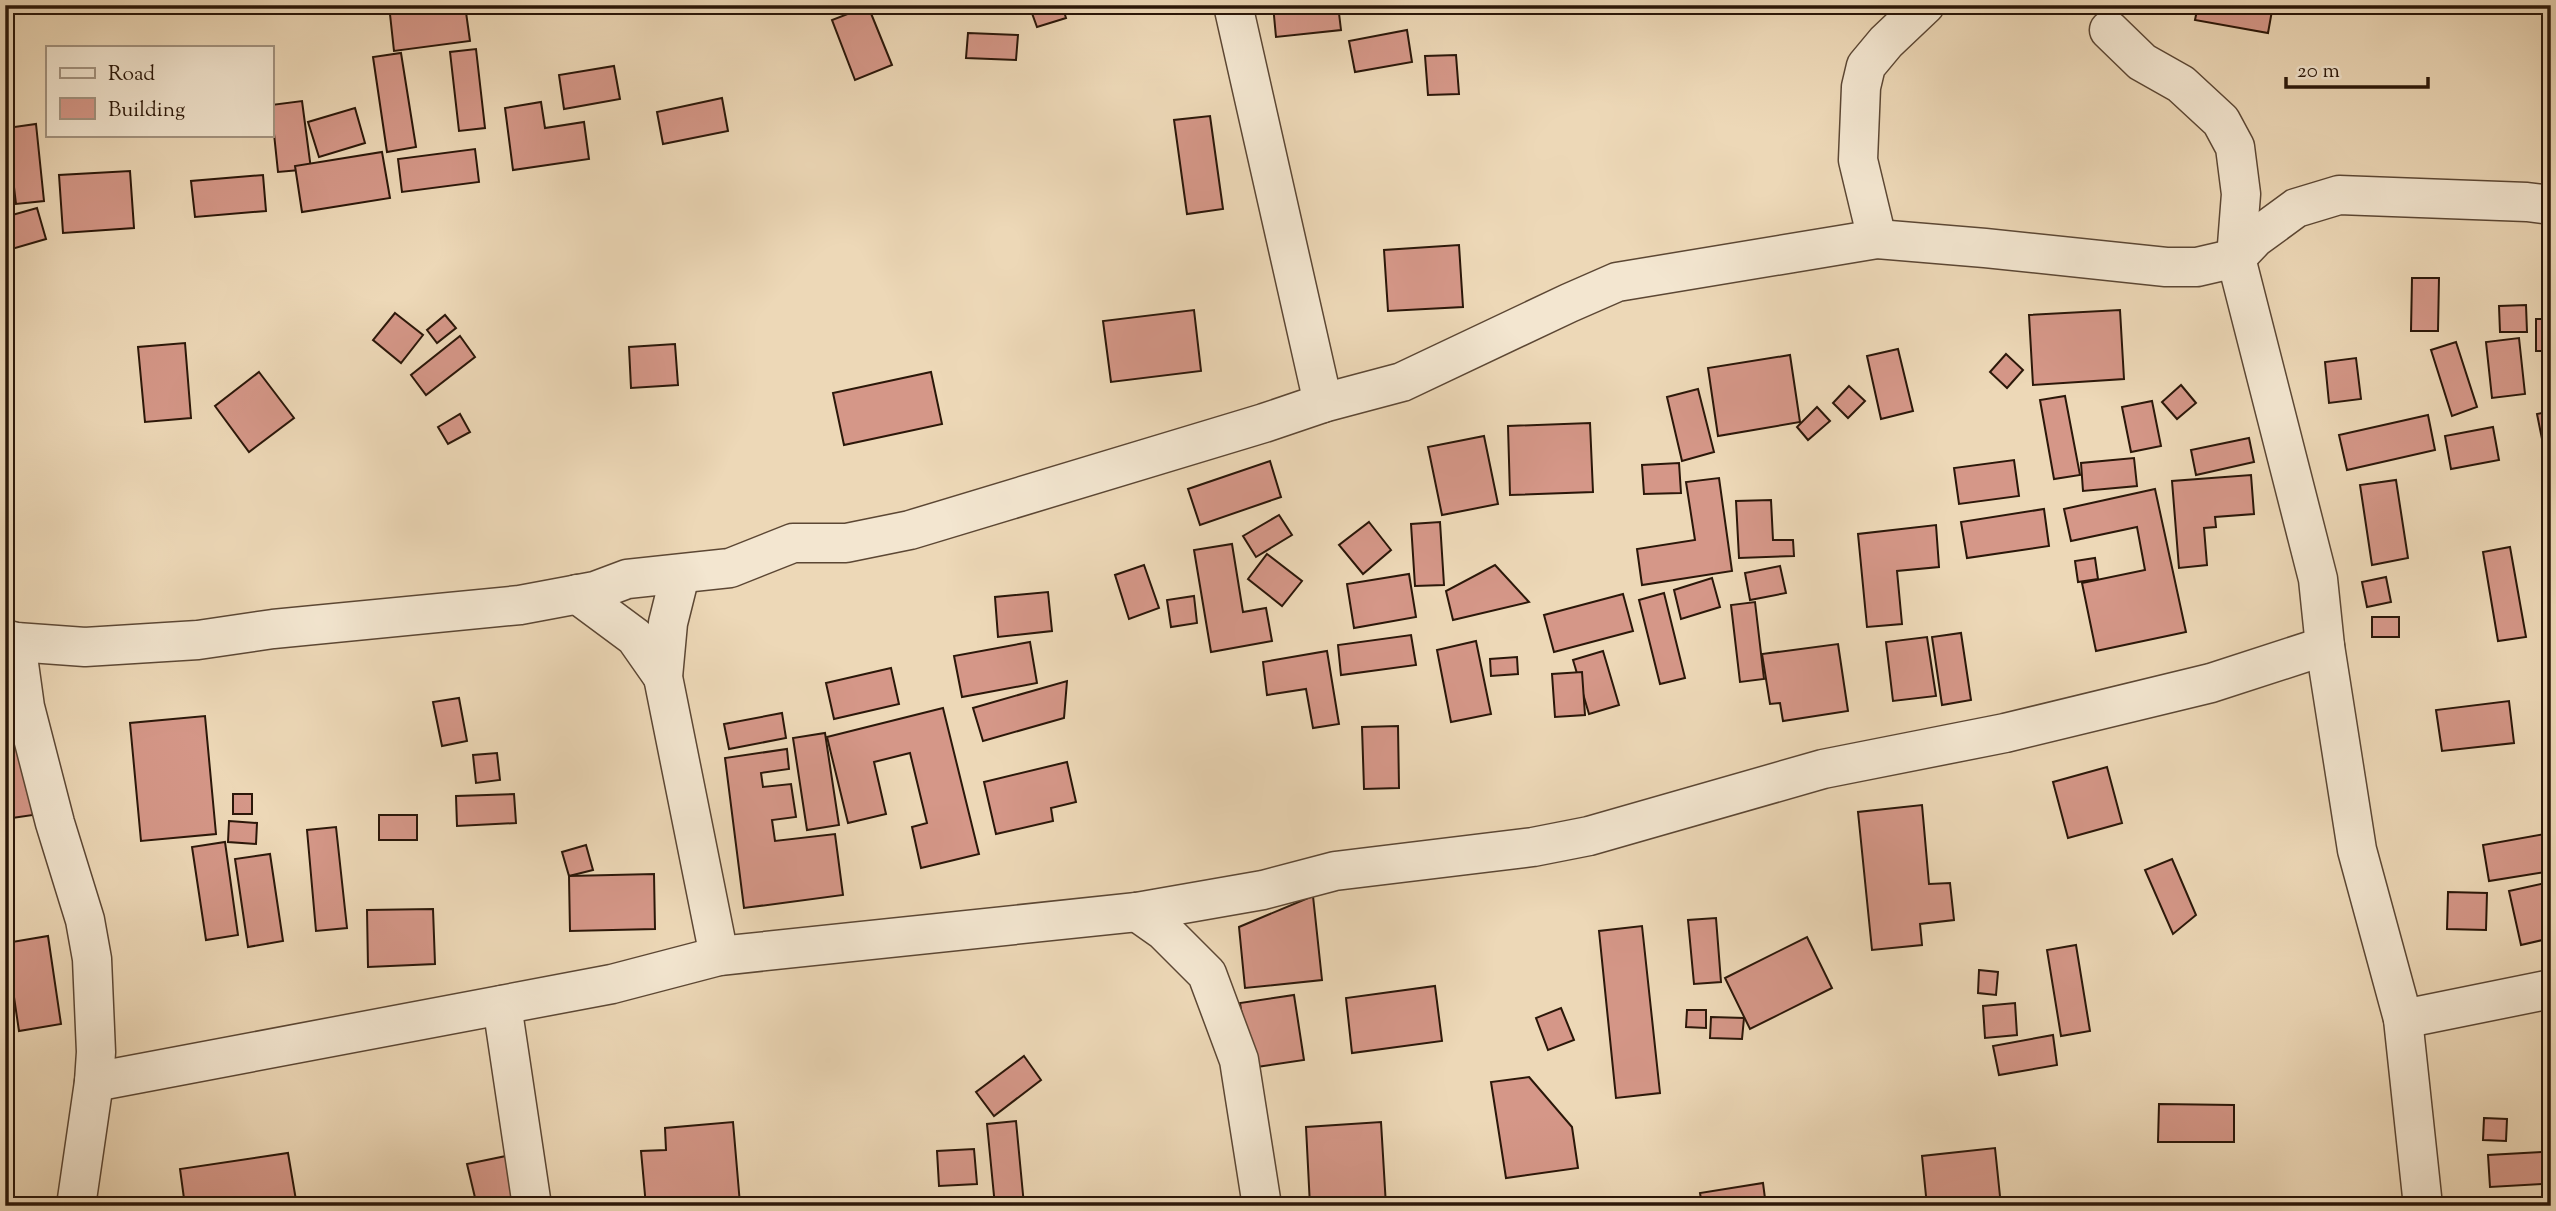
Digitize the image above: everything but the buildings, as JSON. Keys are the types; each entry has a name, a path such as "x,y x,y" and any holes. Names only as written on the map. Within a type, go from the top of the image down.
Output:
{"street":[{"path":"1233,5 1323,403"},
{"path":"1877,239 1858,160 1861,87 1866,66 1886,42 1925,5"},
{"path":"2109,30 2142,62 2181,84 2221,121 2235,147 2241,194 2236,258 2318,579 2325,646 2357,850 2403,1019 2423,1206"},
{"path":"76,1206 96,1052 92,959 85,920 55,823 25,707 11,640 85,647 198,640 273,629 520,605 595,591 626,579 730,568 793,543 846,543 910,530 1323,403 1402,382 1618,282 1877,239 2166,267 2197,267 2236,258 2255,239 2296,208 2339,195 2551,205"},
{"path":"680,575 668,623 663,677 719,956"},
{"path":"577,594 635,637 663,677"},
{"path":"94,1082 612,984 719,956 1137,912 1263,890 1335,871 1533,847 1589,836 1822,769 2005,733 2211,683 2325,646"},
{"path":"1137,912 1164,931 1207,974 1238,1060 1262,1206"},
{"path":"2403,1019 2551,989"},
{"path":"502,1005 532,1206"}]}
